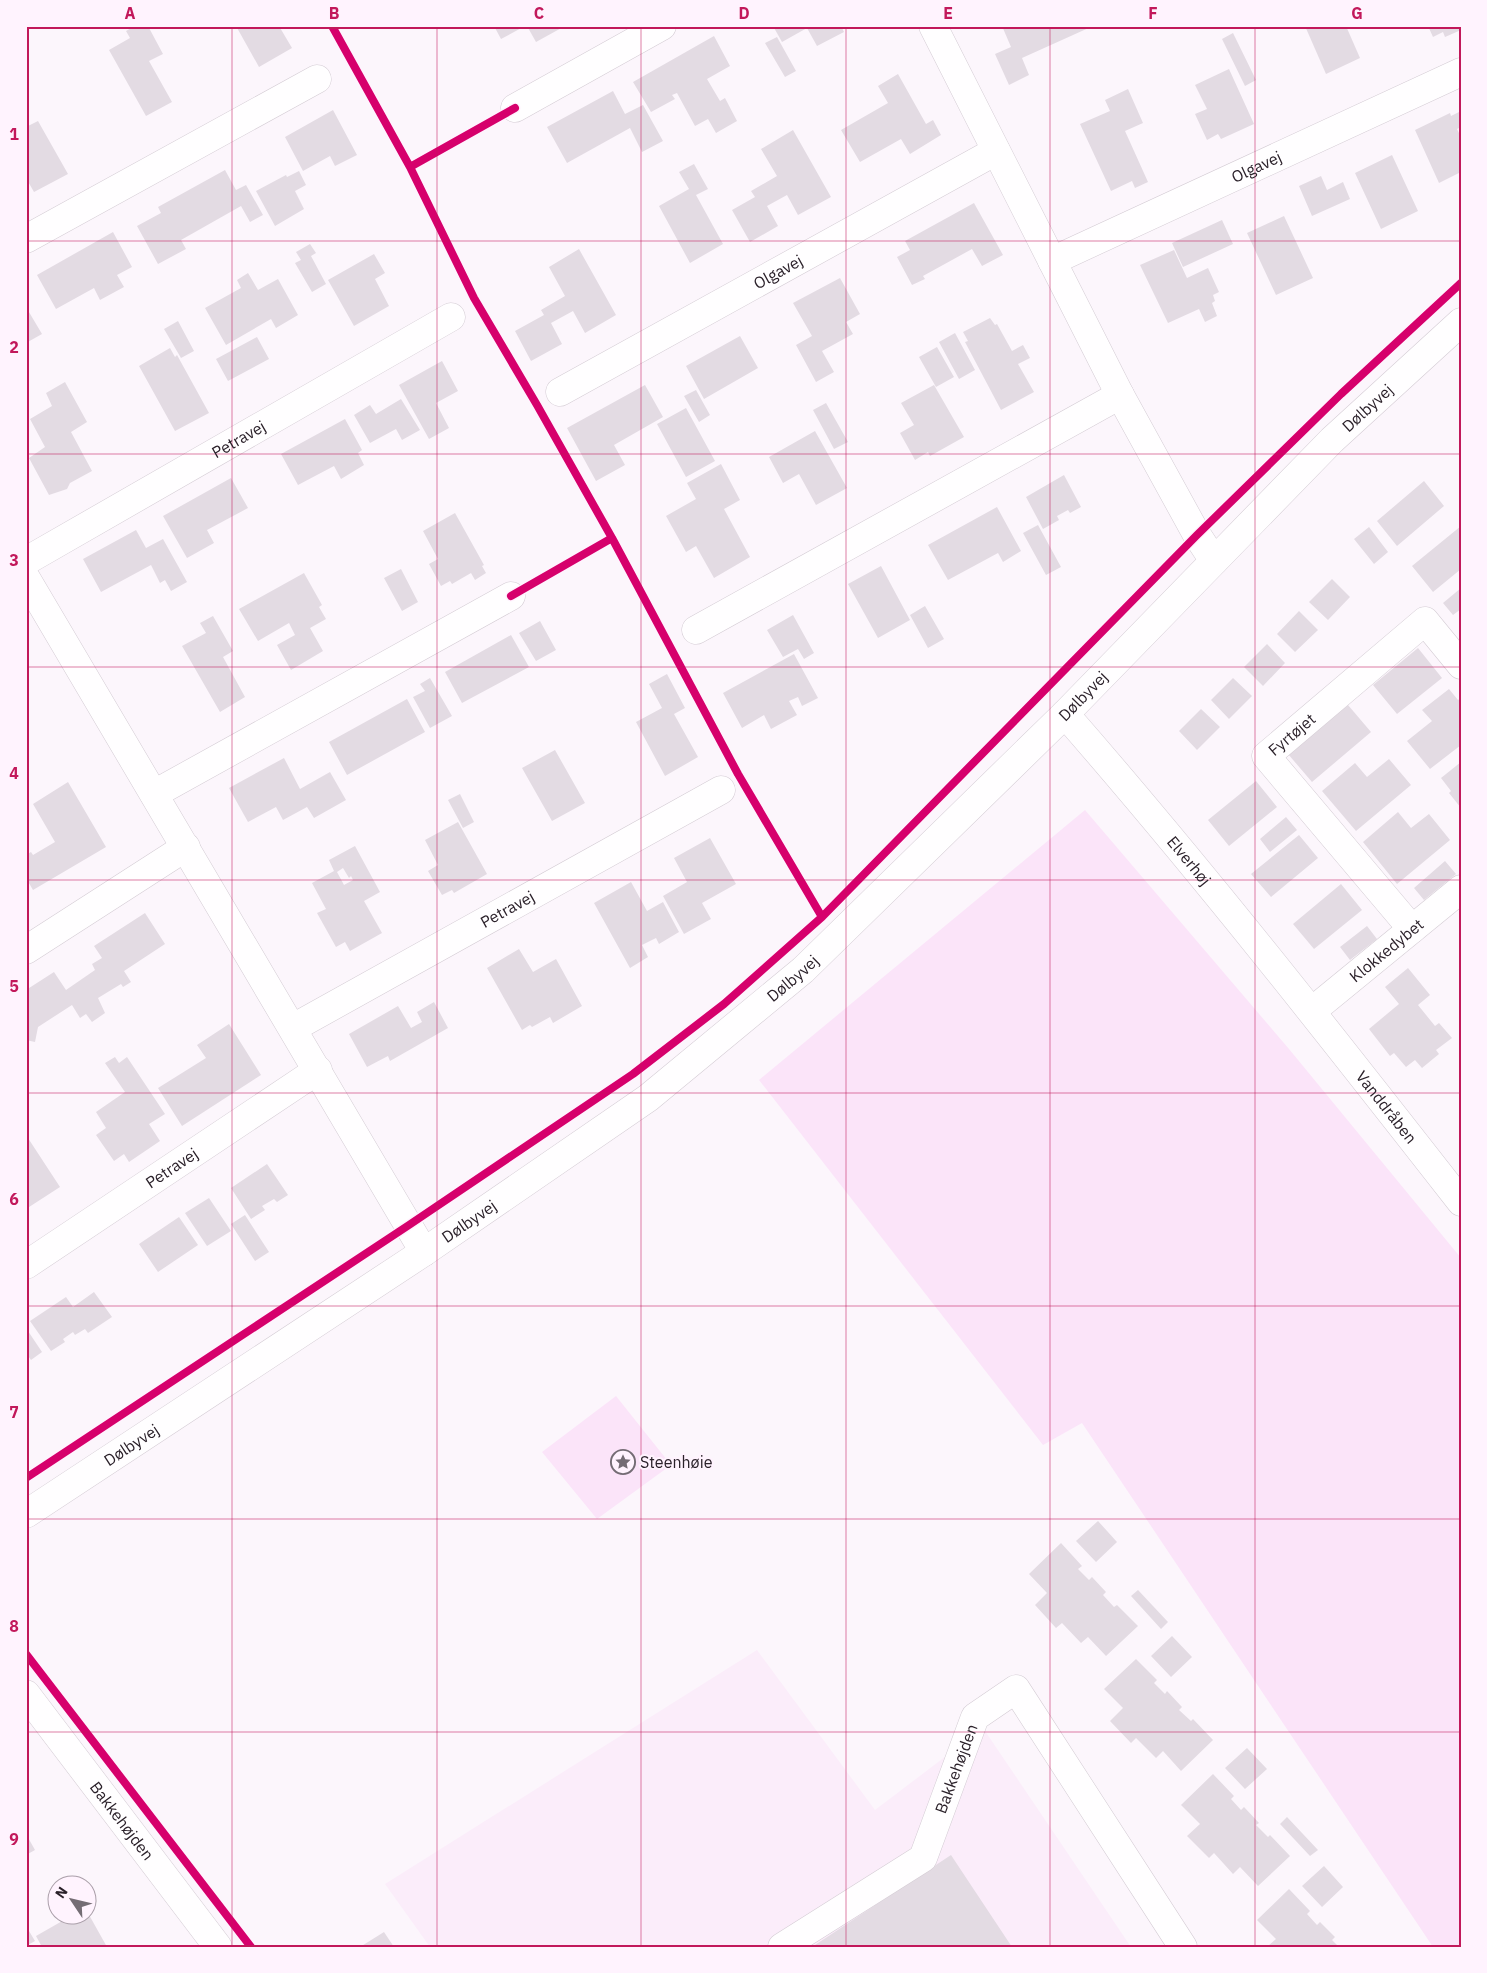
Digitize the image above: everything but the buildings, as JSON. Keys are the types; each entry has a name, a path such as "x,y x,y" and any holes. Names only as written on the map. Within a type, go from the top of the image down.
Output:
{"street":[{"path":"515,108 662,26"},
{"path":"933,26 1120,395 1197,536 1214,562"},
{"name":"Olgavej","path":"1052,260 1461,72"},
{"path":"26,239 317,80"},
{"name":"Olgavej","path":"560,392 996,151"},
{"name":"Petravej","path":"26,561 451,317"},
{"name":"Dølbyvej","path":"26,1514 424,1252 648,1098 803,970 1065,714 1332,440 1461,322"},
{"path":"696,630 1120,395"},
{"path":"26,578 34,608 186,846 424,1252"},
{"path":"154,794 511,596"},
{"name":"Fyrtøjet","path":"1412,929 1266,756 1425,621 1461,665"},
{"name":"Elverhøj","path":"1065,714 1109,764 1312,1011"},
{"name":"Petravej","path":"293,1028 721,790"},
{"path":"26,950 186,846"},
{"name":"Klokkedybet","path":"1312,1011 1461,889"},
{"name":"Vanddråben","path":"1312,1011 1461,1202"},
{"name":"Petravej","path":"26,1265 318,1070"},
{"name":"Bakkehøjden","path":"782,1947 923,1858 975,1717 1016,1688 1183,1947"},
{"name":"Bakkehøjden","path":"26,1694 218,1947"}],"shaded area":[{"path":"1085,810 1289,1049 1461,1258 1461,1947 1433,1947 1082,1423 1043,1445 759,1080"},
{"path":"616,1396 671,1465 597,1519 542,1452"},
{"path":"757,1650 875,1810 983,1728 1131,1947 430,1947 385,1884"}],"cycle path":[{"path":"332,26 410,167 474,298 612,538 738,774 822,917"},
{"path":"410,167 515,108"},
{"path":"26,1478 409,1225 633,1074 724,1004 822,917 1197,535 1341,394 1461,283"},
{"path":"511,596 612,538"},
{"path":"26,1654 251,1947"}],"place":[{"name":"Steenhøie","path":"623,1462"}]}
